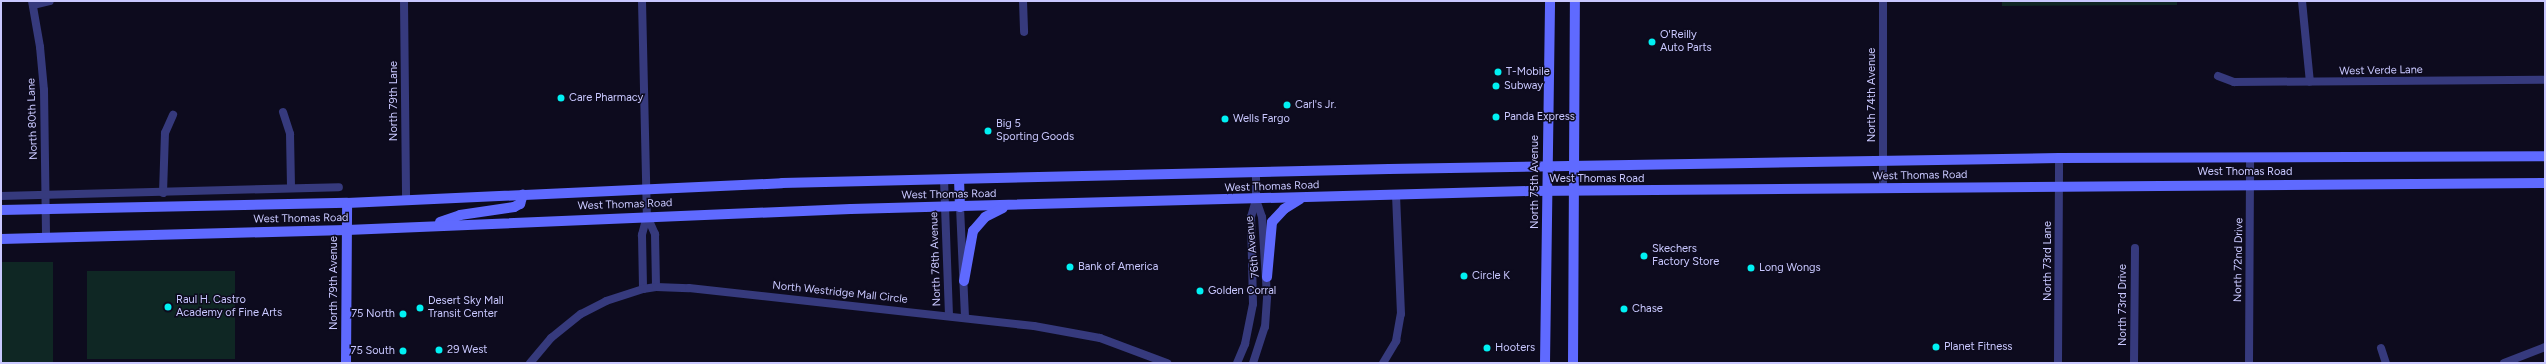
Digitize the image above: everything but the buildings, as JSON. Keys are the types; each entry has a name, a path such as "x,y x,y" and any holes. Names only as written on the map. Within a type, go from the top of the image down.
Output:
{"main road":[{"name":"North 75th Avenue","path":"1545,363 1550,1"},
{"path":"1573,363 1575,1"},
{"name":"West Thomas Road","path":"1,210 347,203 647,188 1256,172 2059,158 2545,156"},
{"path":"958,179 960,207"},
{"name":"West Thomas Road","path":"1,239 347,230 647,216 1548,191 2250,184 2545,183"},
{"path":"425,226 460,215 514,207 520,204 523,194"},
{"path":"1267,277 1272,222 1284,209 1302,198"},
{"name":"North 79th Avenue","path":"346,363 347,203"},
{"path":"964,281 973,231 988,215 1011,206"}],"street":[{"path":"33,3 50,1"},
{"name":"North 79th Lane","path":"404,1 406,200"},
{"path":"642,1 647,188 647,216 642,235 643,289"},
{"path":"1023,1 1024,32"},
{"name":"North 74th Avenue","path":"1883,1 1883,188"},
{"path":"2302,1 2310,82"},
{"name":"North 80th Lane","path":"33,3 44,90 46,238"},
{"name":"West Verde Lane","path":"2218,76 2234,82 2545,80"},
{"path":"283,112 290,134 291,188"},
{"path":"163,193 165,133 173,115"},
{"name":"North 72nd Drive","path":"2249,363 2250,157"},
{"name":"North 73rd Lane","path":"2058,363 2059,158"},
{"name":"76th Avenue","path":"1237,363 1245,344 1253,304 1251,217 1256,199 1256,172"},
{"name":"North 78th Avenue","path":"944,179 949,314"},
{"path":"1,196 163,193 339,187"},
{"path":"1382,363 1396,341 1401,314 1396,195"},
{"name":"76th Avenue","path":"1253,363 1265,327 1267,277 1264,263 1262,217 1256,199"},
{"path":"960,207 965,316"},
{"path":"647,216 655,234 656,287"},
{"name":"North 73rd Drive","path":"2134,363 2135,248"},
{"name":"North Westridge Mall Circle","path":"530,363 551,338 581,314 643,289 656,287 685,288 965,316 1094,337 1167,363"},
{"path":"2504,363 2545,347"},
{"path":"2381,348 2386,363"}],"green space":[{"path":"2002,1 2177,1 2177,5 2002,6"},
{"path":"1,262 53,262 53,363 1,363"},
{"path":"87,271 235,271 235,359 87,359"}],"place":[{"name":"O'Reilly Auto Parts","path":"1652,42"},
{"name":"T-Mobile","path":"1498,72"},
{"name":"Subway","path":"1496,86"},
{"name":"Care Pharmacy","path":"561,98"},
{"name":"Carl's Jr.","path":"1287,105"},
{"name":"Panda Express","path":"1496,117"},
{"name":"Wells Fargo","path":"1225,119"},
{"name":"Big 5 Sporting Goods","path":"988,131"},
{"name":"Skechers Factory Store","path":"1644,256"},
{"name":"Bank of America","path":"1070,267"},
{"name":"Long Wongs","path":"1751,268"},
{"name":"Circle K","path":"1464,276"},
{"name":"Golden Corral","path":"1200,291"},
{"name":"Raul H. Castro Academy of Fine Arts","path":"168,307"},
{"name":"Desert Sky Mall Transit Center","path":"420,308"},
{"name":"Chase","path":"1624,309"},
{"name":"75 North","path":"403,314"},
{"name":"Planet Fitness","path":"1936,347"},
{"name":"Hooters","path":"1487,348"},
{"name":"29 West","path":"439,350"},
{"name":"75 South","path":"403,351"}]}
